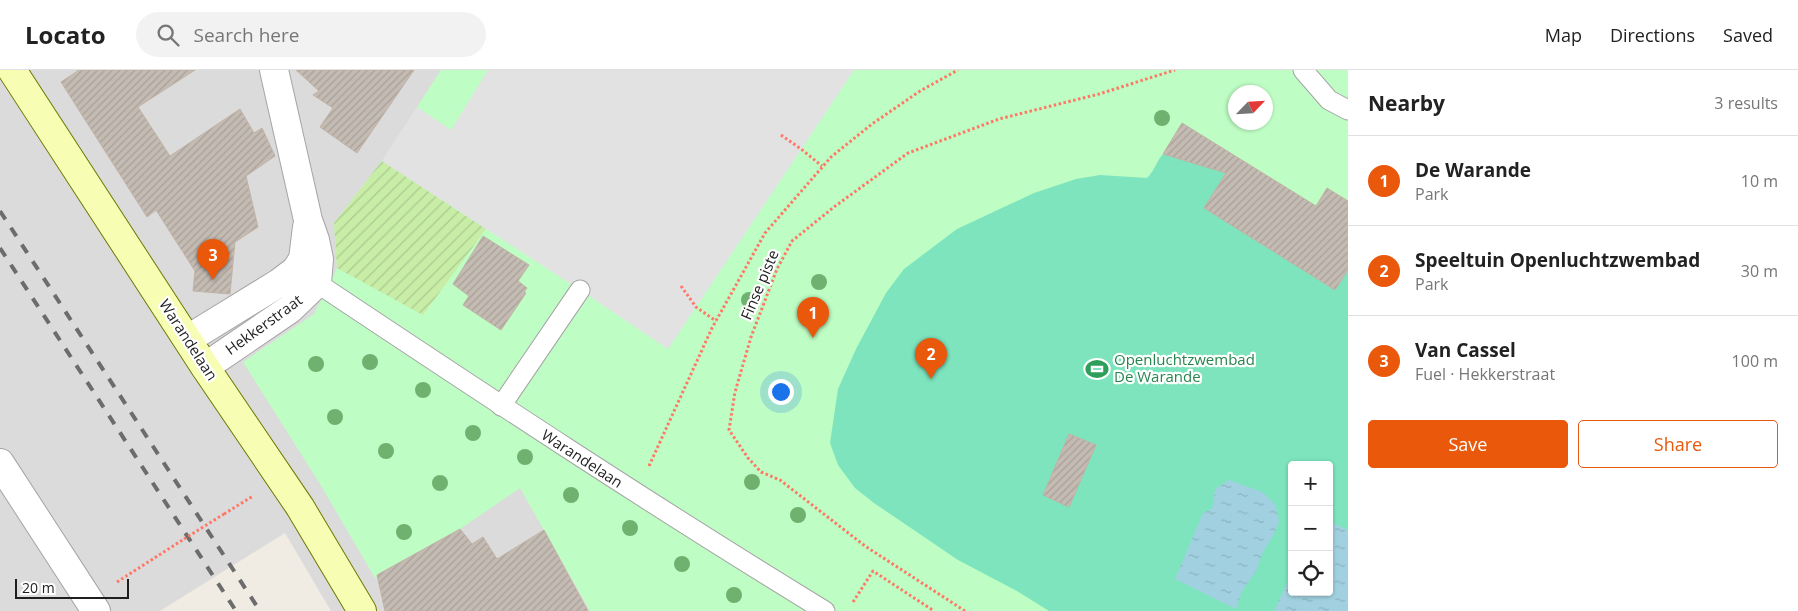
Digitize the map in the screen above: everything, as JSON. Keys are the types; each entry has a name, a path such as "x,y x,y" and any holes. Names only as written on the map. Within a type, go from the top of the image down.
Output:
{"main road":[{"name":"Warandelaan","path":"12,70 205,367 300,507 362,611"}],"street":[{"name":"Hekkerstraat","path":"205,367 290,308 317,283 319,259 308,220 274,70"},
{"name":"Hekkerstraat","path":"188,339 279,283 296,270 303,260 308,220"},
{"path":"0,463 96,611"}],"lane":[{"path":"1303,70 1328,100 1348,110"},
{"name":"Warandelaan","path":"317,283 500,406 636,494 825,611"},
{"path":"500,406 580,290"}],"path":[{"path":"636,494 716,321 765,233 831,157 872,124 920,91 958,70"},
{"name":"Finse piste","path":"965,611 864,546 780,480 761,472 748,458 729,430 736,392 751,337 777,269 792,241 908,153 999,119 1099,94 1175,70"},
{"path":"781,135 801,148 822,166"},
{"path":"680,286 696,307 716,321"},
{"path":"150,561 251,497"},
{"path":"853,603 873,571 934,611"}],"shaded area":[{"path":"0,70 1348,70 1348,611 331,611 285,533 160,611 0,611"},
{"path":"488,70 854,70 668,349 382,161 417,107 451,130"}],"green space":[{"path":"441,70 1348,70 1348,611 590,611 520,488 460,529 375,578 320,484 243,362 314,314 337,268 334,223 382,161"},
{"name":"Openluchtzwembad De Warande","path":"1215,153 1348,226 1348,611 1049,611 1017,591 958,560 874,503 855,488 838,465 830,443 838,389 856,349 886,293 904,269 957,229 1034,193 1076,179 1100,175 1147,178 1163,154 1207,167"},
{"path":"382,161 486,229 423,315 337,268 334,223"}],"water":[{"path":"1229,480 1262,492 1275,504 1279,521 1274,534 1263,552 1256,571 1242,591 1236,609 1175,579 1203,513 1212,509 1215,489"},
{"path":"1333,523 1348,530 1348,611 1274,611 1288,581 1288,596 1333,596"}],"building":[{"path":"79,70 195,70 138,107 170,156 240,109 254,133 262,128 275,156 246,176 258,227 235,242 230,294 193,291 195,271 156,210 147,217 61,82"},
{"path":"296,70 414,70 357,153 320,127 333,108 313,95 319,91"},
{"path":"1182,123 1316,206 1327,188 1348,201 1348,270 1335,290 1204,208 1226,173 1163,154"},
{"path":"483,236 529,265 518,281 527,288 524,292 526,293 501,330 463,305 469,296 453,284"},
{"path":"1069,434 1096,445 1069,507 1043,495"},
{"path":"460,529 472,544 483,537 497,559 544,530 588,611 385,611 377,575"}],"railway":[{"path":"0,211 260,611"},
{"path":"0,248 236,611"}],"place":[{"name":"Van Cassel","path":"213,280"},
{"name":"De Warande","path":"813,338"},
{"name":"Openluchtzwembad De Warande","path":"1097,369"},
{"name":"Speeltuin Openluchtzwembad","path":"931,379"}]}
